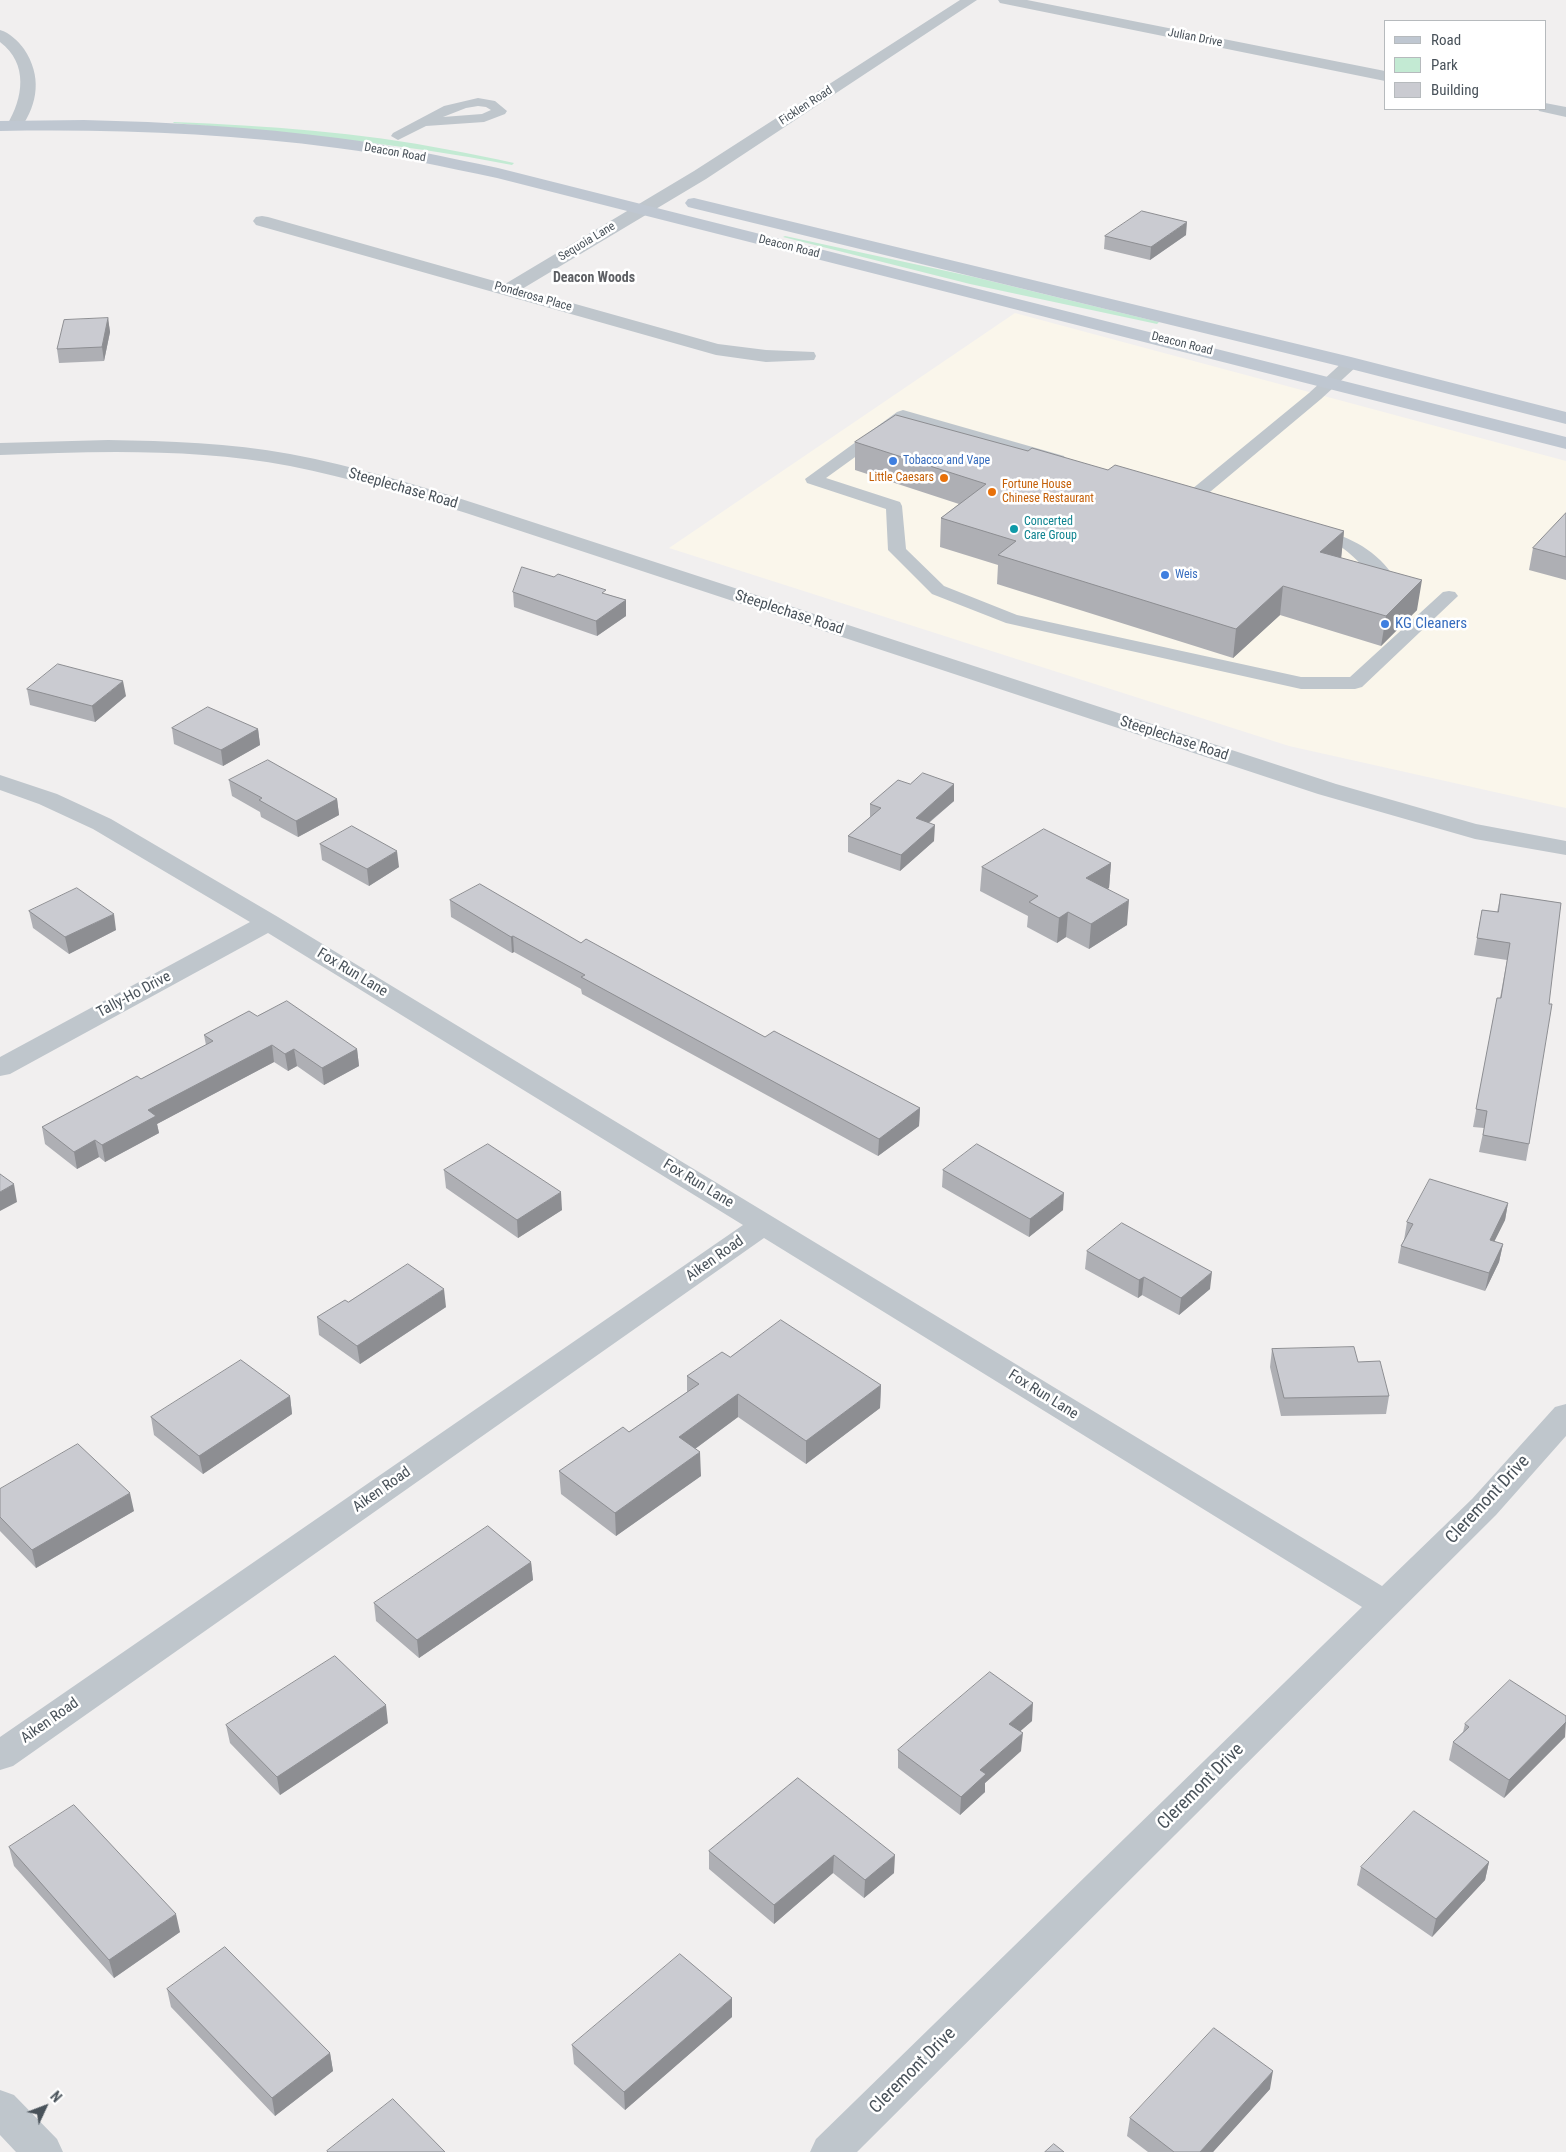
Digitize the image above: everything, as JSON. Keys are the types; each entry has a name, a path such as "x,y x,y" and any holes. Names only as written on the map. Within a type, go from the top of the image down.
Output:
{"main road":[{"name":"Deacon Road","path":"12,121 120,111 220,115 293,121 398,136 474,151"},
{"name":"Deacon Road","path":"0,112 12,121 206,131 336,143 498,173 1331,382 1566,443"},
{"name":"Deacon Road","path":"644,191 1350,363 1566,418"}],"street":[{"name":"Ficklen Road","path":"640,209 700,175 970,0"},
{"name":"Julian Drive","path":"1005,0 1384,76"},
{"path":"0,35 7,39 22,57 30,81 26,104 12,121"},
{"path":"1546,108 1566,112"},
{"name":"Sequoia Lane","path":"507,290 640,209"},
{"name":"Ponderosa Place","path":"262,221 716,349 766,356 807,356"},
{"name":"Steeplechase Road","path":"0,449 114,446 232,452 294,461 390,484 473,508 1327,789 1483,834 1566,848"},
{"name":"Fox Run Lane","path":"0,782 48,799 102,824 269,922 1386,1605"},
{"name":"Tally-Ho Drive","path":"0,1068 269,922"},
{"name":"Aiken Road","path":"0,1756 765,1224"},
{"name":"Cleremont Drive","path":"830,2152 1484,1507 1566,1415"},
{"path":"0,2108 43,2152"}],"lane":[{"path":"398,136 425,122"},
{"path":"1192,498 1331,382 1350,363"},
{"path":"1073,464 903,415 814,480 894,506 897,550 938,590 1012,619 1301,683 1355,683 1449,596"},
{"path":"1174,493 1211,504"},
{"path":"1301,529 1345,542 1364,556 1383,574"}],"shaded area":[{"path":"1015,313 1566,461 1566,808 1289,746 669,548"}],"green space":[{"path":"174,122 347,134 416,144 514,163 512,165 470,157 343,140"},
{"path":"783,237 974,277 1159,322 1157,324 970,284"}],"building":[{"path":"1142,211 1187,222 1151,247 1105,236"},
{"path":"108,318 102,347 57,349 64,320"},
{"path":"896,415 1028,451 1032,448 1108,470 1115,465 1344,531 1320,552 1422,580 1386,616 1283,586 1236,629 998,555 1016,541 941,518 986,484 855,442"},
{"path":"1566,513 1566,557 1533,548"},
{"path":"522,567 554,577 558,574 606,590 602,593 626,600 596,621 513,592"},
{"path":"58,664 123,681 92,706 27,689"},
{"path":"208,707 258,729 221,750 172,728"},
{"path":"268,760 337,799 296,821 259,800 262,798 229,780"},
{"path":"923,773 954,784 916,818 935,825 901,855 848,836 881,808 870,804 898,780 910,784"},
{"path":"352,826 397,851 367,869 320,844"},
{"path":"1044,829 1111,863 1086,878 1129,900 1091,924 1068,912 1059,918 1029,902 1038,896 982,867"},
{"path":"480,884 581,943 586,939 765,1037 774,1031 920,1108 879,1139 581,977 585,975 513,936 511,937 450,900"},
{"path":"77,888 114,914 65,937 29,911"},
{"path":"1501,894 1561,903 1549,1004 1552,1004 1529,1144 1483,1135 1487,1111 1476,1109 1497,998 1501,998 1510,943 1477,938 1482,910 1498,912"},
{"path":"287,1001 357,1049 322,1068 294,1049 285,1054 272,1045 148,1110 156,1116 102,1145 95,1140 74,1152 42,1127 137,1076 141,1079 213,1041 204,1035 249,1011 257,1016"},
{"path":"488,1144 561,1192 517,1220 444,1170"},
{"path":"977,1144 1064,1193 1030,1219 943,1170"},
{"path":"0,1174 14,1184 0,1192"},
{"path":"1430,1179 1508,1203 1490,1240 1503,1244 1489,1273 1401,1246 1413,1224 1407,1222"},
{"path":"1122,1223 1212,1272 1181,1298 1144,1277 1139,1280 1087,1251"},
{"path":"408,1264 444,1289 357,1346 317,1317 345,1300 348,1302"},
{"path":"781,1320 881,1385 806,1441 738,1394 679,1437 700,1452 615,1513 559,1471 623,1427 629,1432 699,1384 687,1376 722,1352 730,1357"},
{"path":"1354,1347 1358,1362 1380,1361 1389,1396 1284,1398 1272,1349"},
{"path":"241,1360 290,1396 199,1456 151,1417"},
{"path":"78,1444 130,1493 32,1550 0,1517 0,1489"},
{"path":"488,1526 531,1562 417,1640 374,1603"},
{"path":"335,1656 386,1705 277,1777 226,1725"},
{"path":"990,1672 1033,1703 1009,1724 1023,1733 980,1770 986,1774 961,1797 898,1750"},
{"path":"1510,1680 1566,1716 1566,1722 1509,1780 1453,1742 1469,1727 1465,1724"},
{"path":"798,1778 895,1855 865,1880 834,1855 774,1905 709,1851"},
{"path":"74,1805 176,1914 109,1960 9,1847"},
{"path":"1414,1811 1489,1862 1436,1919 1361,1867"},
{"path":"225,1947 330,2053 272,2098 167,1989"},
{"path":"680,1954 732,1998 624,2092 572,2045"},
{"path":"1214,2028 1273,2071 1200,2152 1174,2152 1130,2118"},
{"path":"393,2099 445,2152 327,2151"},
{"path":"1054,2144 1064,2152 1045,2152"}],"place":[{"name":"Tobacco and Vape","path":"893,461"},
{"name":"Little Caesars","path":"944,478"},
{"name":"Fortune House Chinese Restaurant","path":"992,492"},
{"name":"Concerted Care Group","path":"1014,529"},
{"name":"Weis","path":"1165,575"},
{"name":"KG Cleaners","path":"1385,624"}],"district":[{"name":"Deacon Woods","path":"594,278"}]}
